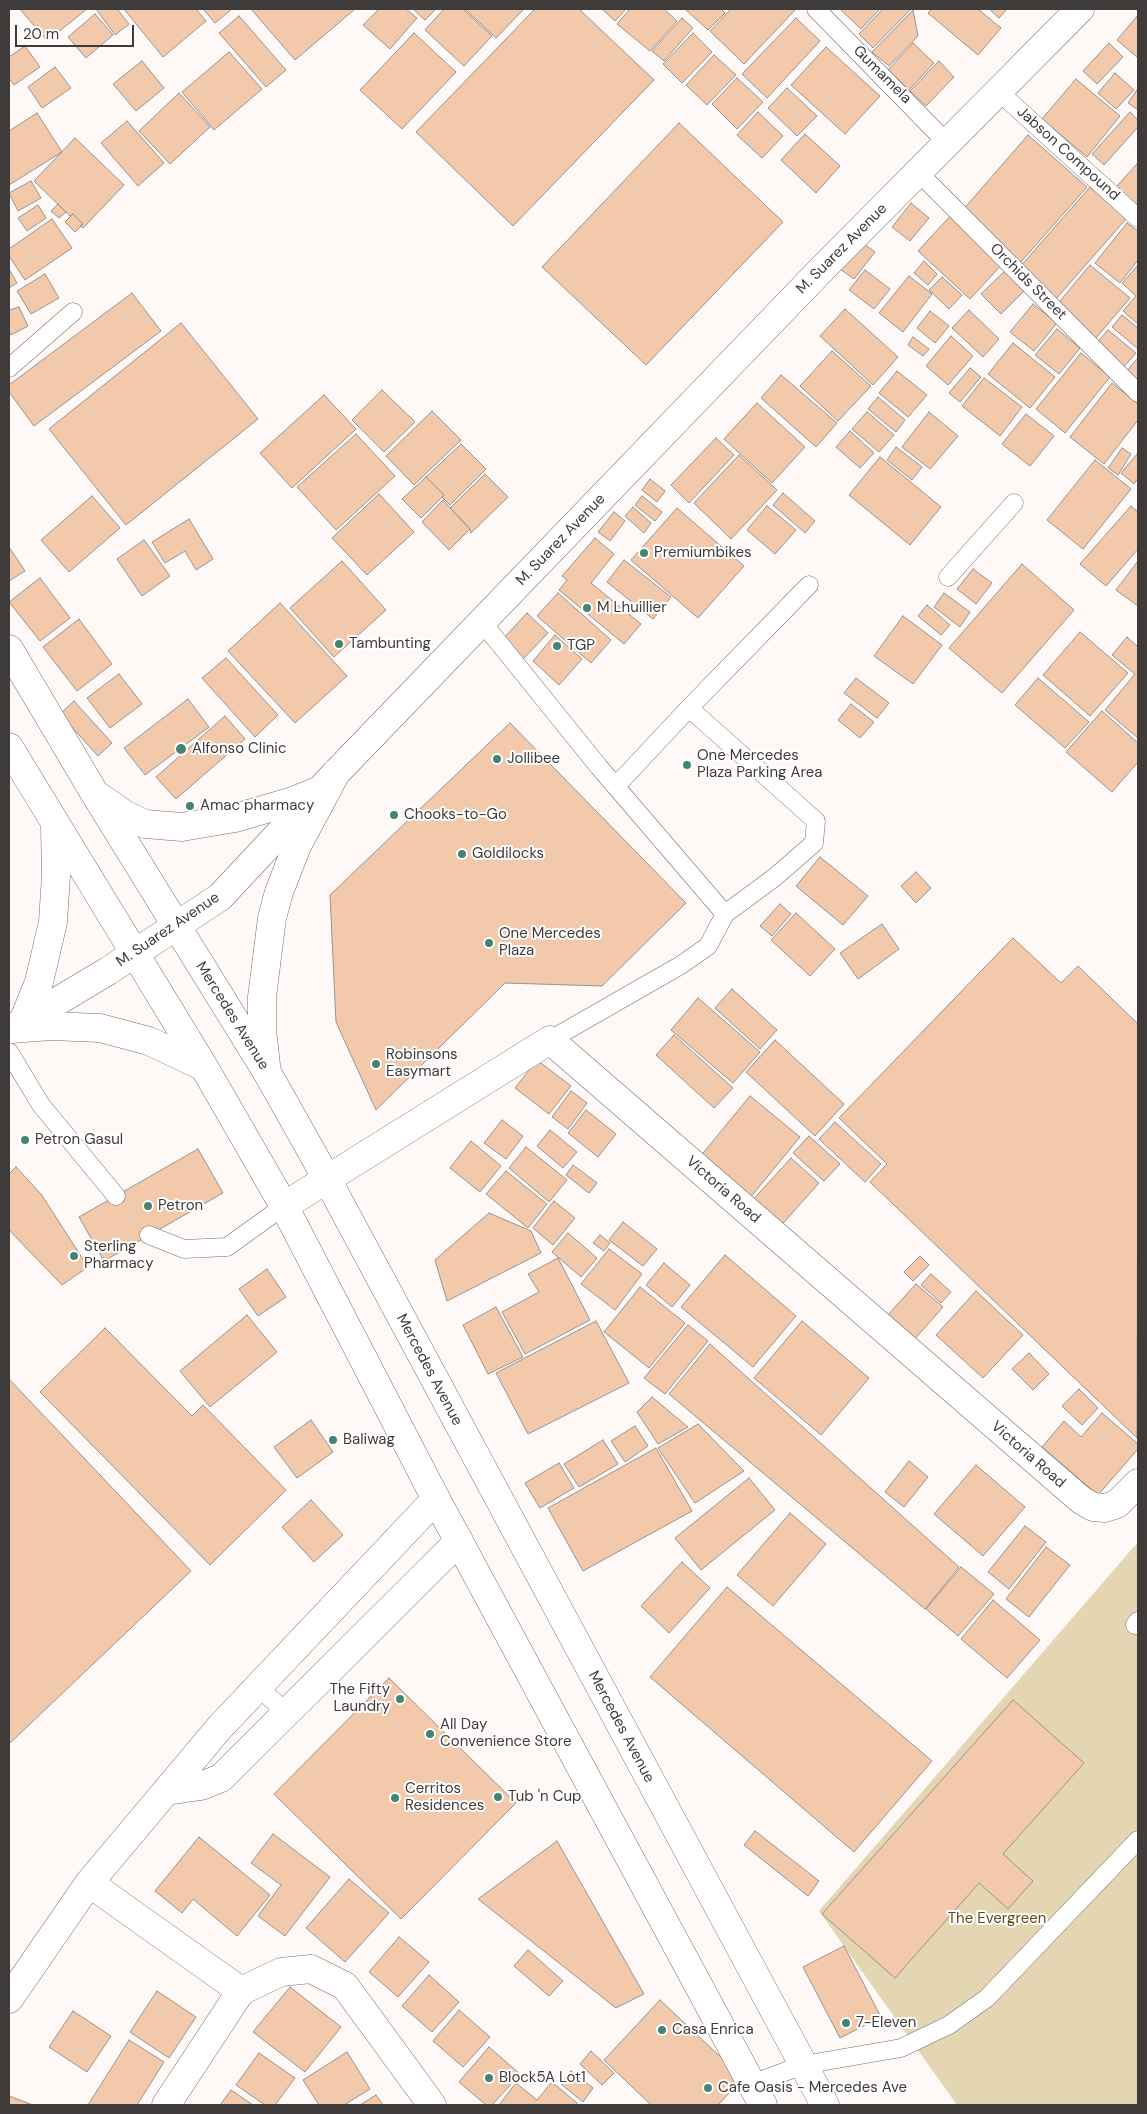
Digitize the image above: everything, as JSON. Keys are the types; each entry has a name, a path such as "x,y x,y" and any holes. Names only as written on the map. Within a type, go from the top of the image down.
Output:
{"street":[{"name":"M. Suarez Avenue","path":"13,1033 220,897 327,782 822,269 1080,9"},
{"name":"Mercedes Avenue","path":"9,649 95,794 268,1074 327,1179 825,2105"},
{"path":"9,747 204,1067 284,1206 436,1499 758,2095"},
{"path":"95,794 120,812 145,824 182,828 235,818 290,802 327,782"},
{"path":"268,1074 262,1030 262,997 272,918 285,873 327,782"},
{"path":"13,1033 39,982 53,922 56,885 55,824"},
{"path":"13,1033 51,1026 100,1028 149,1040 204,1067"},
{"path":"284,1206 550,1040"},
{"name":"Victoria Road","path":"550,1040 1080,1500 1093,1507 1105,1508 1117,1504 1138,1484"},
{"path":"9,1999 89,1883 220,1727 436,1499"},
{"path":"166,1791 201,1786 221,1778 459,1541"},
{"path":"89,1883 242,1991"},
{"path":"166,2105 242,1991 281,1972 311,1969 345,1986 432,2105"}],"lane":[{"name":"Gumamela","path":"816,9 947,143"},
{"name":"Jabson Compound","path":"998,91 1138,218"},
{"name":"Orchids Street","path":"918,172 1138,393"},
{"path":"9,368 73,312"},
{"path":"948,577 1014,503"},
{"path":"616,786 810,584"},
{"path":"482,622 616,786 725,914"},
{"path":"550,1040 681,965 708,946 725,914 775,877 814,843 816,821 689,708"},
{"path":"13,1033 41,1105 116,1196"},
{"path":"149,1235 184,1249 227,1247 284,1206"},
{"path":"258,1687 288,1713"},
{"path":"758,2095 803,2065 902,2048 949,2026 987,1998 1138,1840"}],"green space":[{"name":"The Evergreen","path":"1138,1542 1138,2105 957,2105 819,1911"}],"building":[{"path":"20,9 87,9 47,41"},
{"path":"96,9 117,9 129,24 115,35"},
{"path":"124,9 196,9 206,21 163,57"},
{"path":"203,9 232,9 215,23"},
{"path":"251,9 355,9 295,60"},
{"path":"379,9 406,9 417,18 390,49 363,25"},
{"path":"413,9 436,9 425,20"},
{"path":"444,9 463,9 492,36 464,66 425,30"},
{"path":"465,9 522,9 523,10 496,38"},
{"path":"535,9 579,9 654,80 513,226 416,132"},
{"path":"602,9 626,9 615,21"},
{"path":"630,9 664,9 677,21 650,51 617,24"},
{"path":"685,9 721,9 725,13 708,30"},
{"path":"731,9 796,9 744,64 710,31"},
{"path":"840,9 880,9 861,29"},
{"path":"883,9 911,9 873,48 859,34"},
{"path":"932,9 978,9 1001,28 978,55 928,13"},
{"path":"989,9 1007,9 999,18"},
{"path":"913,10 918,36 889,66 872,52"},
{"path":"95,14 113,35 86,58 68,37"},
{"path":"1138,15 1138,58 1117,40"},
{"path":"239,16 286,70 266,87 219,33"},
{"path":"682,18 693,28 664,61 652,51"},
{"path":"796,18 820,41 767,98 742,74"},
{"path":"414,33 456,72 402,129 360,90"},
{"path":"693,33 712,52 682,83 663,64"},
{"path":"913,43 934,63 909,90 888,70"},
{"path":"1109,43 1123,57 1097,84 1083,71"},
{"path":"25,46 40,67 14,85 9,78 9,57"},
{"path":"826,47 880,96 845,134 791,85"},
{"path":"229,52 262,89 214,130 182,92"},
{"path":"714,55 736,75 707,105 686,85"},
{"path":"142,61 164,88 136,111 113,84"},
{"path":"939,61 954,77 926,106 910,91"},
{"path":"55,67 71,88 42,108 28,87"},
{"path":"1115,73 1134,90 1116,109 1098,93"},
{"path":"737,78 763,102 737,129 712,104"},
{"path":"1076,79 1120,116 1087,157 1042,119"},
{"path":"787,88 817,116 797,136 768,108"},
{"path":"1138,91 1138,110 1128,103"},
{"path":"179,93 210,127 170,164 139,131"},
{"path":"758,112 783,136 762,158 737,135"},
{"path":"1130,112 1138,120 1138,127 1104,165 1092,154"},
{"path":"37,113 62,152 9,185 9,131"},
{"path":"127,121 164,163 138,186 101,143"},
{"path":"679,123 783,222 646,365 542,267"},
{"path":"805,134 840,166 816,193 781,160"},
{"path":"1028,135 1087,187 1020,263 962,211"},
{"path":"75,138 124,185 83,228 80,226 83,224 73,214 70,216 34,181"},
{"path":"1137,164 1138,202 1136,205 1116,187"},
{"path":"31,181 41,198 18,211 9,193"},
{"path":"1090,187 1126,219 1055,300 1019,268"},
{"path":"911,203 929,218 910,241 892,227"},
{"path":"58,204 66,212 59,218 51,211"},
{"path":"38,205 46,218 27,231 18,218"},
{"path":"954,212 1006,260 970,299 918,251"},
{"path":"73,214 83,224 75,232 65,222"},
{"path":"52,219 72,248 25,280 9,256 9,249"},
{"path":"1127,223 1138,231 1138,260 1120,283 1095,263"},
{"path":"861,242 875,252 854,279 840,269"},
{"path":"924,261 937,274 928,285 914,273"},
{"path":"1090,265 1130,298 1095,339 1056,306"},
{"path":"1138,265 1138,324 1123,311 1136,296 1122,283"},
{"path":"1009,267 1029,286 1001,314 981,294"},
{"path":"9,269 17,283 9,288"},
{"path":"865,270 890,289 874,309 849,290"},
{"path":"45,274 59,298 31,314 17,291"},
{"path":"909,276 932,294 903,332 879,313"},
{"path":"942,277 962,295 949,309 929,290"},
{"path":"132,293 161,331 34,426 9,392 9,385"},
{"path":"1033,304 1057,323 1034,351 1010,332"},
{"path":"19,307 28,326 11,335 9,330 9,310"},
{"path":"845,309 898,357 873,385 820,336"},
{"path":"969,310 999,339 983,357 952,328"},
{"path":"930,311 949,326 935,343 917,328"},
{"path":"1122,315 1138,328 1138,349 1112,327"},
{"path":"181,323 258,419 126,525 49,429"},
{"path":"1057,329 1080,348 1059,374 1035,355"},
{"path":"1108,330 1136,353 1122,369 1095,345"},
{"path":"951,336 973,356 948,385 926,366"},
{"path":"913,337 929,349 923,356 908,345"},
{"path":"1013,343 1055,377 1030,408 988,374"},
{"path":"832,351 871,386 838,421 800,386"},
{"path":"1081,353 1110,377 1065,433 1036,409"},
{"path":"1138,358 1138,385 1125,373"},
{"path":"970,368 981,377 960,402 949,393"},
{"path":"897,371 927,395 908,417 879,393"},
{"path":"781,375 837,423 816,447 761,398"},
{"path":"984,378 1022,407 1000,436 962,406"},
{"path":"1112,383 1138,404 1138,420 1104,464 1070,437"},
{"path":"382,390 415,422 384,452 352,420"},
{"path":"324,395 356,429 292,488 260,453"},
{"path":"878,397 905,420 896,432 868,409"},
{"path":"757,403 805,447 772,483 724,439"},
{"path":"432,411 461,440 414,485 386,456"},
{"path":"867,412 894,435 879,452 852,429"},
{"path":"929,412 958,436 930,469 902,447"},
{"path":"1026,414 1054,436 1030,466 1002,444"},
{"path":"850,431 874,453 860,468 836,447"},
{"path":"356,434 395,476 336,530 297,487"},
{"path":"716,438 734,455 689,503 671,485"},
{"path":"461,444 486,469 450,505 442,497 444,495 426,477"},
{"path":"896,447 922,467 912,480 887,460"},
{"path":"1122,448 1131,454 1118,475 1108,468"},
{"path":"1138,453 1138,478 1134,484 1121,473"},
{"path":"739,455 777,490 731,539 694,503"},
{"path":"880,457 941,507 910,545 849,495"},
{"path":"1095,460 1131,489 1083,549 1047,520"},
{"path":"485,474 508,497 471,533 470,529 450,508"},
{"path":"426,477 444,495 421,518 402,499"},
{"path":"650,479 665,491 657,502 642,490"},
{"path":"783,493 815,521 805,533 773,505"},
{"path":"379,494 414,532 367,575 332,538"},
{"path":"92,496 120,528 69,572 41,540"},
{"path":"642,496 662,512 655,521 635,505"},
{"path":"443,500 470,529 449,550 422,522"},
{"path":"767,506 796,530 775,554 747,530"},
{"path":"1131,506 1138,512 1138,549 1106,586 1080,564"},
{"path":"633,507 651,523 644,533 625,516"},
{"path":"677,508 744,566 698,618 631,560"},
{"path":"614,512 625,521 610,541 598,532"},
{"path":"189,519 213,559 196,570 185,551 165,563 152,542"},
{"path":"595,538 614,554 591,583 641,624 624,644 559,590 567,580 562,576"},
{"path":"144,540 170,576 142,596 117,559"},
{"path":"9,547 25,571 9,581"},
{"path":"624,560 671,597 653,619 607,582"},
{"path":"342,561 386,610 334,657 290,608"},
{"path":"1138,561 1138,606 1116,590"},
{"path":"1022,564 1074,610 1002,693 949,648"},
{"path":"973,569 992,583 976,604 957,589"},
{"path":"40,578 70,618 40,641 9,602"},
{"path":"558,593 611,640 591,663 537,616"},
{"path":"944,593 970,612 960,627 934,607"},
{"path":"280,603 347,676 295,723 228,651"},
{"path":"927,605 950,625 941,635 918,616"},
{"path":"527,613 548,633 523,659 502,640"},
{"path":"903,616 942,645 913,684 874,656"},
{"path":"79,619 112,664 77,691 43,647"},
{"path":"1080,632 1128,673 1090,716 1043,675"},
{"path":"555,635 582,659 559,685 533,661"},
{"path":"1127,637 1138,647 1138,738 1105,710 1135,674 1112,655"},
{"path":"226,658 278,715 255,737 202,678"},
{"path":"119,674 142,704 110,728 87,698"},
{"path":"856,678 889,703 877,718 844,693"},
{"path":"1038,678 1089,722 1065,748 1015,705"},
{"path":"188,699 209,727 145,775 124,748"},
{"path":"74,701 112,743 98,756 60,714"},
{"path":"851,704 874,722 860,738 838,720"},
{"path":"1102,711 1138,743 1138,762 1112,792 1066,752"},
{"path":"225,716 245,739 176,799 156,777"},
{"name":"One Mercedes Plaza","path":"510,723 686,903 602,986 505,983 376,1110 336,1022 330,895"},
{"path":"820,857 868,896 843,925 796,886"},
{"path":"916,872 931,888 916,903 901,886"},
{"path":"780,904 791,914 772,936 760,926"},
{"path":"796,913 835,949 810,976 771,940"},
{"path":"882,924 899,949 858,979 840,953"},
{"path":"1013,938 1061,983 1078,966 1138,1024 1137,1438 870,1182 887,1164 839,1118"},
{"path":"732,989 777,1030 760,1049 715,1008"},
{"path":"698,998 760,1052 733,1083 671,1030"},
{"path":"674,1035 733,1088 714,1108 656,1055"},
{"path":"775,1040 844,1104 815,1136 746,1072"},
{"path":"537,1060 571,1086 549,1114 515,1088"},
{"path":"571,1091 587,1103 568,1129 552,1117"},
{"path":"750,1096 800,1137 749,1199 699,1158"},
{"path":"586,1110 616,1134 598,1157 568,1133"},
{"path":"502,1120 523,1136 506,1159 484,1143"},
{"path":"835,1122 881,1164 865,1182 819,1139"},
{"path":"550,1130 577,1152 563,1168 537,1146"},
{"path":"809,1136 840,1164 824,1181 793,1153"},
{"path":"471,1141 501,1166 480,1192 450,1168"},
{"path":"526,1147 567,1180 549,1202 509,1168"},
{"name":"Petron","path":"198,1149 223,1193 104,1261 79,1217"},
{"path":"791,1158 819,1183 778,1229 750,1203"},
{"path":"573,1165 597,1183 589,1193 566,1175"},
{"path":"16,1167 41,1194 88,1267 62,1285 9,1230 9,1174"},
{"path":"506,1171 547,1204 528,1228 486,1194"},
{"path":"554,1201 575,1218 553,1245 533,1228"},
{"path":"489,1213 531,1231 541,1253 447,1301 435,1260"},
{"path":"623,1222 657,1249 643,1266 609,1240"},
{"path":"568,1233 597,1258 581,1277 552,1252"},
{"path":"600,1235 610,1243 604,1251 593,1243"},
{"path":"609,1249 642,1274 615,1310 581,1284"},
{"path":"725,1255 796,1316 753,1367 681,1307"},
{"path":"920,1256 929,1265 913,1281 904,1272"},
{"path":"558,1258 590,1320 525,1354 502,1312 539,1292 528,1274"},
{"path":"664,1263 690,1285 672,1307 646,1285"},
{"path":"267,1269 286,1297 258,1316 239,1289"},
{"path":"931,1274 951,1292 941,1303 921,1285"},
{"path":"916,1284 943,1307 913,1341 886,1317"},
{"path":"640,1287 685,1323 649,1368 604,1332"},
{"path":"976,1291 1023,1335 983,1378 936,1335"},
{"path":"496,1307 523,1357 488,1374 463,1325"},
{"path":"247,1315 277,1352 210,1407 180,1371"},
{"path":"596,1321 629,1383 528,1434 496,1373"},
{"path":"802,1321 869,1378 821,1435 754,1378"},
{"path":"688,1325 708,1341 665,1394 644,1378"},
{"path":"105,1328 192,1416 203,1405 286,1490 210,1565 40,1392"},
{"path":"710,1344 959,1567 925,1609 669,1394"},
{"path":"1029,1353 1049,1374 1033,1390 1012,1369"},
{"path":"9,1379 191,1571 9,1744"},
{"path":"1079,1389 1098,1408 1082,1425 1062,1406"},
{"path":"652,1397 688,1427 658,1444 637,1412"},
{"path":"1102,1413 1138,1444 1138,1449 1098,1495 1042,1447 1064,1421 1081,1437"},
{"path":"311,1420 333,1452 297,1478 274,1447"},
{"path":"698,1424 744,1471 695,1503 658,1448"},
{"path":"635,1426 648,1446 625,1462 611,1441"},
{"path":"603,1440 618,1464 579,1487 564,1464"},
{"path":"656,1448 692,1511 583,1571 548,1508"},
{"path":"909,1461 928,1477 904,1507 885,1492"},
{"path":"559,1463 574,1488 540,1508 525,1483"},
{"path":"976,1465 1025,1507 983,1556 934,1514"},
{"path":"749,1478 775,1510 701,1570 675,1538"},
{"path":"311,1500 343,1535 314,1562 282,1527"},
{"path":"790,1513 826,1544 773,1606 737,1575"},
{"path":"1025,1526 1046,1542 1009,1589 988,1572"},
{"path":"1046,1547 1070,1565 1029,1617 1006,1599"},
{"path":"682,1562 710,1588 669,1633 641,1606"},
{"path":"961,1567 994,1594 958,1636 926,1609"},
{"path":"727,1587 932,1761 854,1852 650,1677"},
{"path":"993,1600 1040,1640 1007,1678 961,1639"},
{"name":"Cerritos Residences","path":"389,1678 516,1803 401,1919 274,1794"},
{"path":"1013,1700 1084,1763 1003,1854 1033,1881 1008,1909 979,1883 895,1978 822,1914"},
{"path":"755,1831 819,1881 808,1896 744,1845"},
{"path":"273,1834 330,1877 285,1936 258,1916 281,1885 251,1863"},
{"path":"199,1837 270,1895 237,1936 193,1899 182,1913 155,1891"},
{"path":"557,1841 644,1994 616,2008 478,1899"},
{"path":"349,1879 389,1913 345,1962 306,1928"},
{"path":"399,1937 429,1962 398,1997 369,1972"},
{"path":"844,1946 881,2017 840,2038 803,1967"},
{"path":"528,1950 563,1981 549,1996 514,1966"},
{"path":"429,1975 459,2002 432,2032 402,2006"},
{"path":"290,1987 341,2027 305,2072 253,2032"},
{"path":"157,1991 196,2017 169,2058 130,2032"},
{"name":"Casa Enrica","path":"660,2000 743,2078 718,2105 651,2105 604,2060"},
{"path":"459,2010 490,2037 463,2067 433,2041"},
{"path":"73,2011 111,2036 87,2072 49,2047"},
{"path":"129,2040 164,2062 137,2105 88,2105"},
{"name":"Block5A Lot1","path":"489,2047 520,2074 492,2105 486,2105 459,2082"},
{"path":"591,2051 614,2073 602,2085 580,2064"},
{"path":"347,2052 370,2089 344,2105 319,2105 303,2080"},
{"path":"259,2053 295,2078 275,2105 265,2105 236,2085"},
{"path":"571,2071 593,2088 583,2102 561,2084"},
{"path":"552,2082 577,2103 575,2105 499,2105 516,2083 537,2100"},
{"path":"231,2090 253,2105 220,2105"},
{"path":"376,2095 383,2105 360,2105"},
{"path":"9,2096 33,2105 9,2105"}],"place":[{"name":"Premiumbikes","path":"644,553"},
{"name":"M Lhuillier","path":"587,608"},
{"name":"Tambunting","path":"339,644"},
{"name":"TGP","path":"557,646"},
{"name":"Alfonso Clinic","path":"181,749"},
{"name":"Jollibee","path":"497,759"},
{"name":"One Mercedes Plaza Parking Area","path":"687,765"},
{"name":"Amac pharmacy","path":"190,806"},
{"name":"Chooks-to-Go","path":"394,815"},
{"name":"Goldilocks","path":"462,854"},
{"name":"One Mercedes Plaza","path":"489,943"},
{"name":"Robinsons Easymart","path":"376,1064"},
{"name":"Petron Gasul","path":"25,1140"},
{"name":"Petron","path":"148,1206"},
{"name":"Sterling Pharmacy","path":"74,1256"},
{"name":"Baliwag","path":"333,1440"},
{"name":"The Fifty Laundry","path":"400,1699"},
{"name":"All Day Convenience Store","path":"430,1734"},
{"name":"Tub 'n Cup","path":"498,1797"},
{"name":"Cerritos Residences","path":"395,1798"},
{"name":"7-Eleven","path":"846,2023"},
{"name":"Casa Enrica","path":"662,2030"},
{"name":"Block5A Lot1","path":"489,2078"},
{"name":"Cafe Oasis - Mercedes Ave","path":"708,2088"}]}
